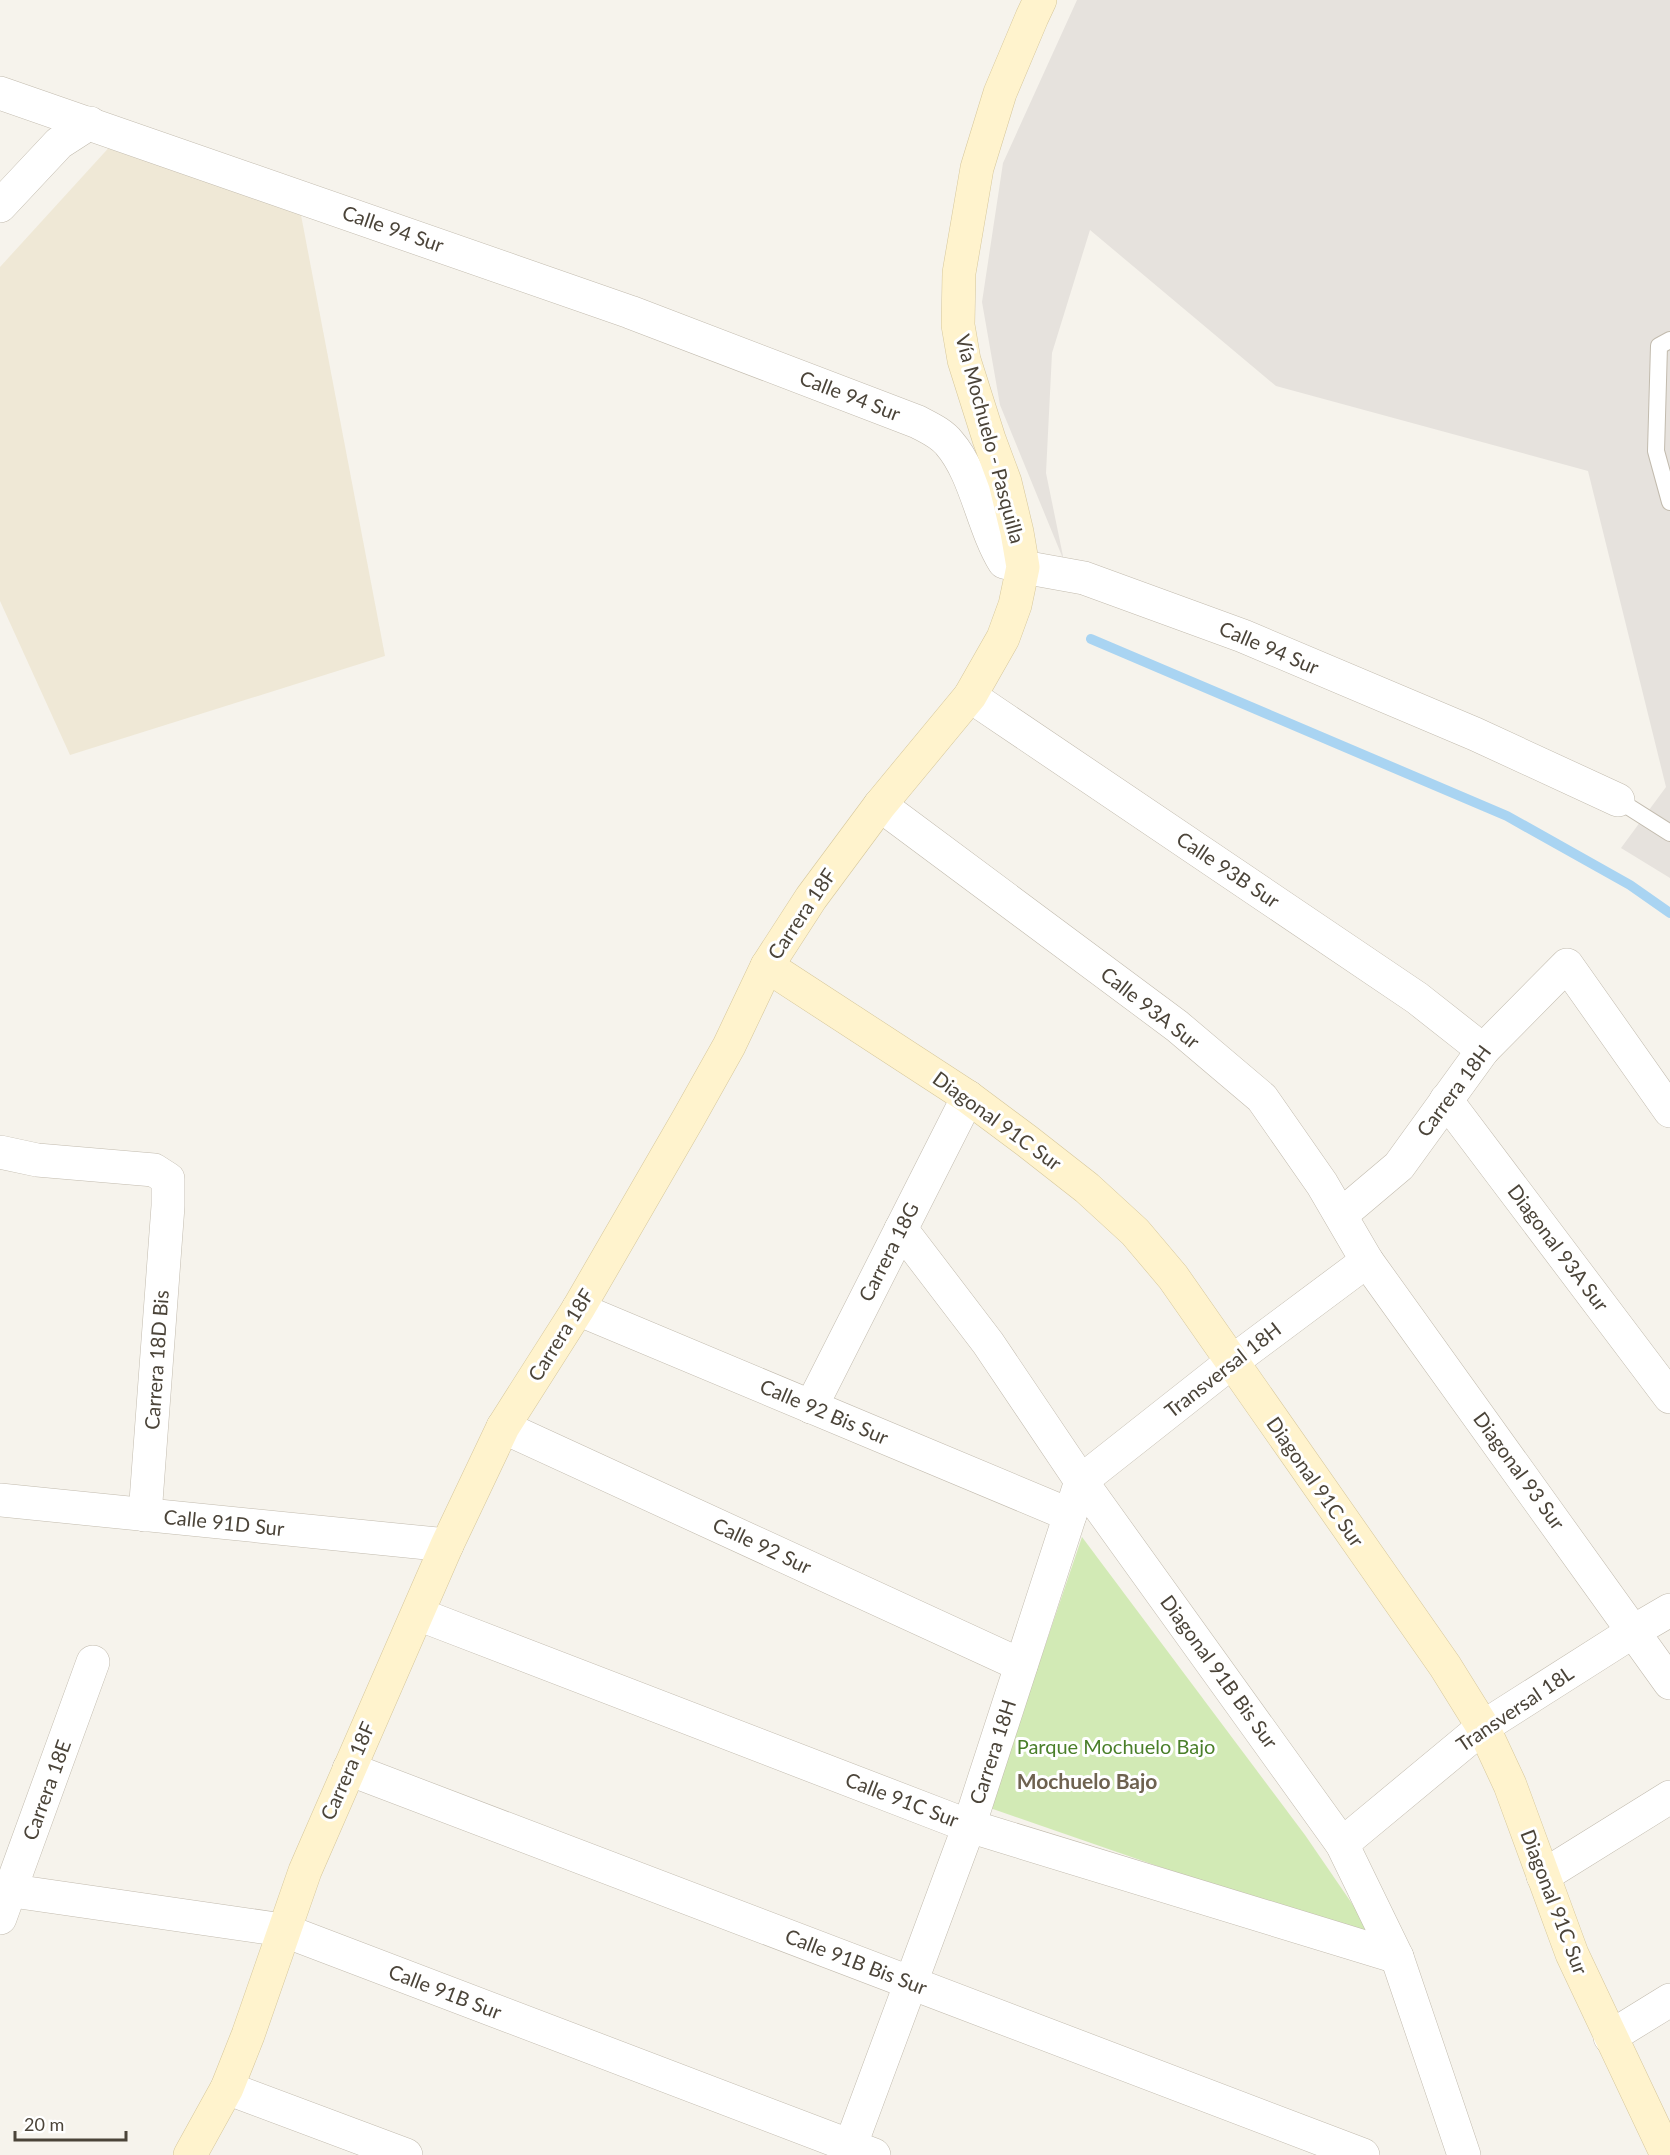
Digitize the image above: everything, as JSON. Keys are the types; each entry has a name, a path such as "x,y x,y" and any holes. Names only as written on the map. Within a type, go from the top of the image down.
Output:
{"street":[{"name":"Vía Mochuelo - Pasquilla","path":"1023,567 1005,482 964,360 958,325 959,273 967,218 1000,93 1040,0"},
{"name":"Calle 94 Sur","path":"0,93 630,312 918,422 935,431 949,443 966,470 993,544 1004,561 1023,567 1084,578 1243,636 1475,734 1618,800"},
{"path":"0,206 59,143 90,123"},
{"name":"Carrera 18F","path":"190,2155 227,2088 249,2035 304,1871 447,1545 503,1427 578,1309 729,1046 767,966 811,898 880,805 970,696 1003,638 1015,604 1023,567"},
{"name":"Calle 93B Sur","path":"970,696 1417,998 1483,1050"},
{"name":"Calle 93A Sur","path":"880,805 1177,1026 1262,1098 1322,1184 1368,1261"},
{"name":"Carrera 18H","path":"1341,1215 1399,1166 1483,1050 1567,965 1670,1111"},
{"name":"Diagonal 91C Sur","path":"767,966 968,1097 1087,1188 1135,1232 1173,1277 1445,1666 1483,1727 1510,1785 1572,1954 1657,2147"},
{"name":"Carrera 18G","path":"811,1407 968,1097"},
{"name":"Diagonal 93A Sur","path":"1446,1100 1670,1397"},
{"name":"Carrera 18D Bis","path":"0,1152 37,1160 154,1170 168,1179 168,1206 145,1515"},
{"name":"Diagonal 91B Bis Sur","path":"901,1229 988,1342 1081,1481 1342,1844 1397,1957 1464,2155"},
{"name":"Transversal 18H","path":"1081,1481 1233,1361 1368,1261"},
{"name":"Diagonal 93 Sur","path":"1368,1261 1670,1683"},
{"name":"Calle 92 Bis Sur","path":"578,1309 1070,1515"},
{"name":"Calle 92 Sur","path":"503,1427 1021,1665"},
{"name":"Carrera 18H","path":"857,2152 911,1983 969,1826 1081,1481"},
{"name":"Calle 91D Sur","path":"0,1500 447,1545"},
{"name":"Transversal 18L","path":"1342,1844 1483,1727 1670,1610"},
{"name":"Calle 91C Sur","path":"418,1614 969,1826 1397,1957"},
{"name":"Carrera 18E","path":"4,1899 93,1662"},
{"name":"Calle 91B Bis Sur","path":"349,1769 1363,2155"},
{"path":"1543,1876 1670,1797"},
{"name":"Calle 91B Sur","path":"4,1899 283,1930 857,2152"},
{"path":"1610,2037 1670,2000"},
{"path":"227,2088 406,2155"}],"lane":[{"path":"1670,340 1659,346 1656,451 1670,502"},
{"path":"1618,800 1670,833"}],"shaded area":[{"path":"1077,0 1670,0 1670,878 1621,848 1666,787 1588,471 1276,386 1090,230 1052,353 1046,473 1064,561 1000,405 982,302 1003,163"},
{"path":"114,142 301,215 385,656 70,755 0,601 0,267"}],"green space":[{"name":"Parque Mochuelo Bajo","path":"1082,1537 1305,1835 1379,1943 990,1808"}],"waterway":[{"path":"1091,639 1507,816 1630,885 1670,913"}],"district":[{"name":"Mochuelo Bajo","path":"1087,1782"}]}
